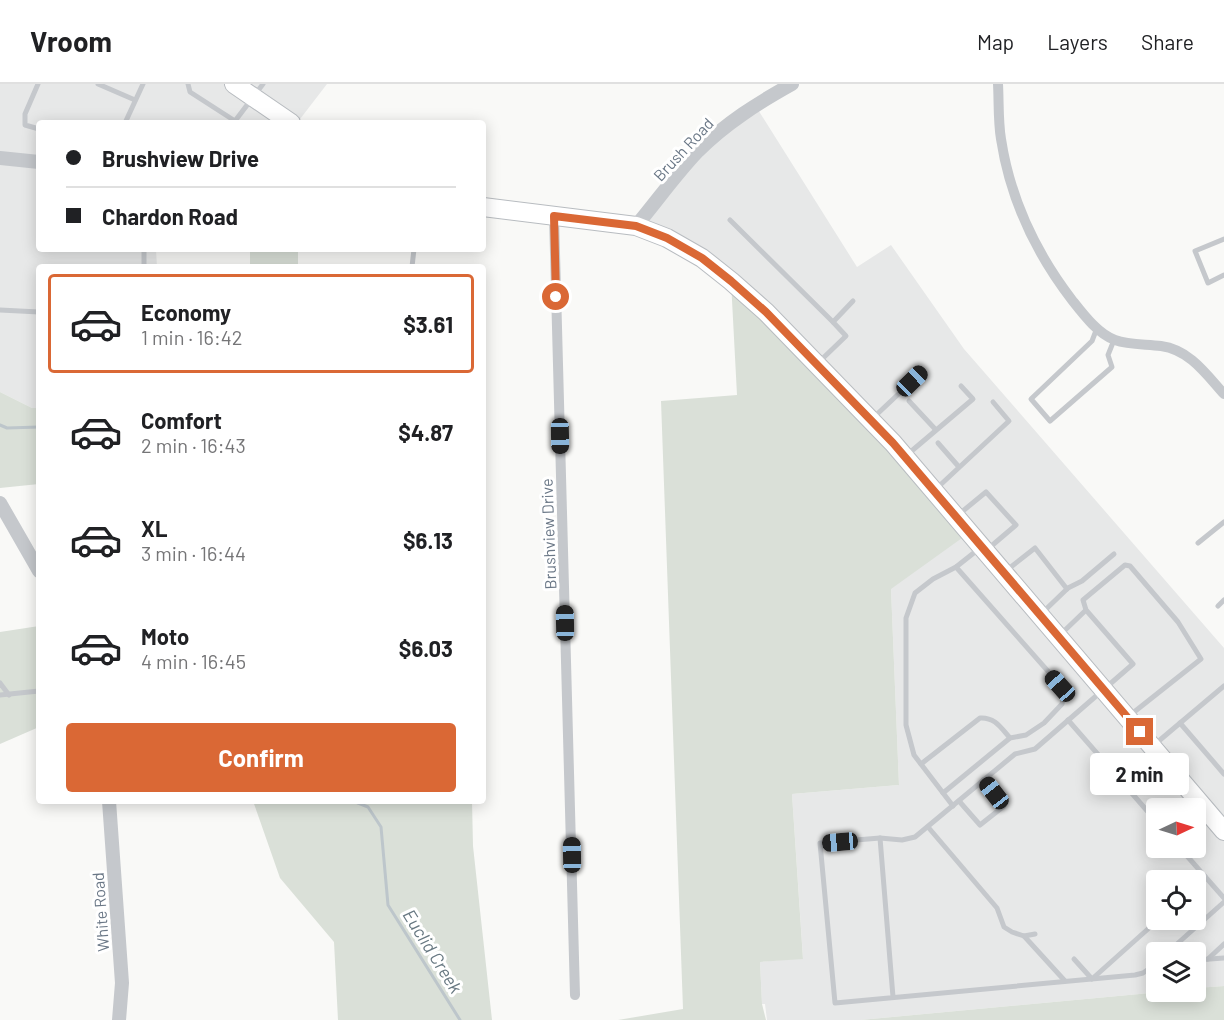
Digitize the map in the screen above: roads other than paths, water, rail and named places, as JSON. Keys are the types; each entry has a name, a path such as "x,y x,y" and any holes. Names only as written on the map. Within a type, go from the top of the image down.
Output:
{"main road":[{"path":"234,84 257,91 288,120"},
{"path":"486,207 636,226 667,238 702,258 766,312 871,420 1152,746 1222,823"}],"street":[{"name":"Brush Road","path":"636,226 698,152 732,121 762,100 792,84"},
{"path":"998,84 1001,138 1011,185 1028,229 1058,281 1082,313 1114,340 1178,350 1196,362 1224,394"},
{"path":"0,158 36,162"},
{"name":"Brushview Drive","path":"554,216 575,995"},
{"path":"0,503 36,566"},
{"name":"White Road","path":"109,804 122,983 119,1020"}],"lane":[{"path":"36,128 26,125 25,114 38,84"},
{"path":"98,84 135,100"},
{"path":"126,120 143,84"},
{"path":"188,84 190,92 231,120"},
{"path":"235,120 257,91"},
{"path":"730,220 846,336 817,365"},
{"path":"1224,239 1195,251 1208,283 1224,275"},
{"path":"833,322 853,301"},
{"path":"0,310 36,312"},
{"path":"1097,327 1092,341 1031,399 1050,421 1112,367 1108,355 1114,340"},
{"path":"871,420 923,371"},
{"path":"905,457 972,399 961,386"},
{"path":"909,401 936,430"},
{"path":"933,491 1009,422 993,402"},
{"path":"939,443 959,467"},
{"path":"953,806 914,755 906,725 906,618 915,593 1016,525 987,492 956,517"},
{"path":"1198,543 1224,522"},
{"path":"1004,573 1035,548 1067,589"},
{"path":"1040,616 1067,589 1082,581 1114,554"},
{"path":"1127,717 1201,659 1178,622 1130,566 1125,565 1083,600 1086,610 1133,664 1035,749 1015,754 915,837 902,840 880,838 820,843 835,1003 1092,979 1146,971"},
{"path":"943,793 1010,738 1026,735 1044,723 1062,704 1064,693 956,567"},
{"path":"1218,606 1224,600"},
{"path":"1058,637 1086,610"},
{"path":"0,683 9,694"},
{"path":"1152,746 1224,686"},
{"path":"0,695 36,692"},
{"path":"921,764 980,718 988,717 996,722 1010,738"},
{"path":"1068,720 1146,810"},
{"path":"1180,723 1224,774"},
{"path":"959,801 980,825 1004,806 984,780"},
{"path":"928,826 997,909 1004,927 1024,936 1035,934"},
{"path":"880,838 893,997"},
{"path":"1189,858 1200,870"},
{"path":"1179,942 1224,900 1206,877"},
{"path":"1092,979 1147,930"},
{"path":"1024,936 1065,981"},
{"path":"1208,959 1224,945"},
{"path":"1208,959 1224,958"},
{"path":"1074,959 1092,979"}],"waterway":[{"name":"Euclid Creek","path":"0,425 7,428 36,427"},
{"name":"Euclid Creek","path":"360,804 368,807 381,827 388,905 460,1020"}]}
